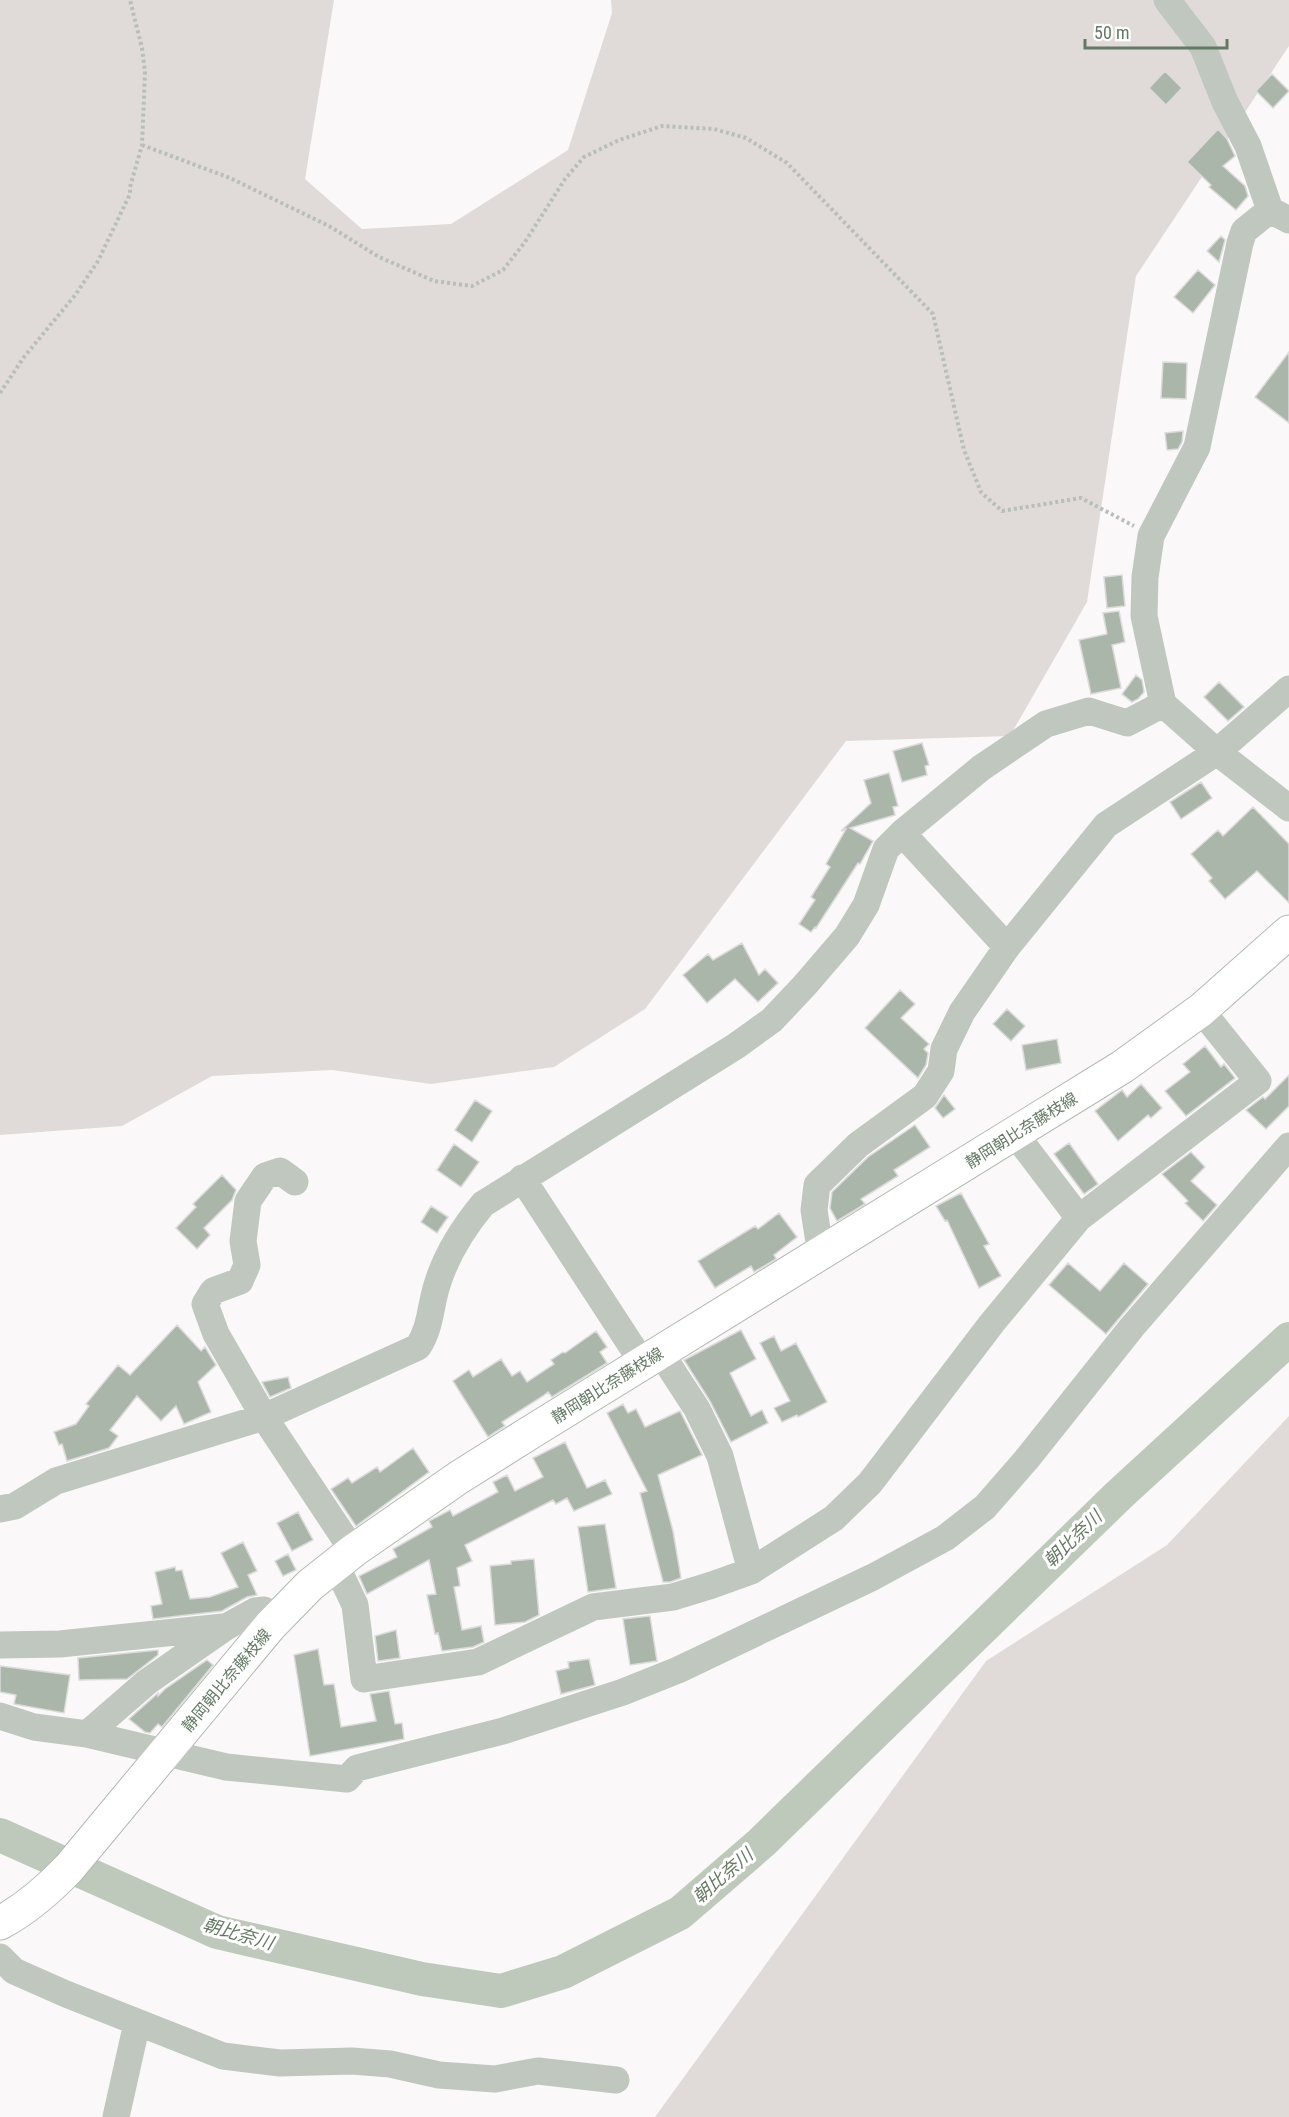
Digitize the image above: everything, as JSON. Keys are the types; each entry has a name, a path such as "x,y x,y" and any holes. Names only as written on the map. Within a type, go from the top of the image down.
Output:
{"main road":[{"name":"静岡朝比奈藤枝線","path":"8,1919 49,1889 164,1755 270,1626 310,1585 345,1558 458,1478 1122,1068 1202,1010 1289,933"}],"street":[{"path":"1167,0 1203,47 1225,102 1280,215 1244,231 1197,447 1151,536 1145,577 1144,616 1163,704 1217,752 1289,808"},
{"path":"821,1255 814,1210 817,1185 858,1145 925,1096 941,1071 944,1049 962,1012 1007,947 1106,825 1217,752 1289,688"},
{"path":"0,1509 15,1506 56,1481 264,1417 418,1347 427,1334 437,1285 467,1224 483,1204 736,1046 772,1020 846,936 866,905 886,849 902,833 981,768 1046,724 1089,711 1127,723 1163,704"},
{"path":"902,833 1007,947"},
{"path":"295,1182 280,1171 265,1176 248,1201 243,1241 247,1265 240,1281 213,1291 206,1304 216,1334 345,1558 355,1605 364,1678 478,1662 593,1607 673,1597 751,1571 834,1518 870,1483 992,1323 1079,1218 1258,1081 1202,1010"},
{"path":"1015,1134 1079,1218"},
{"path":"0,1716 34,1727 87,1734 164,1755 226,1767 346,1779 357,1768 503,1731 622,1692 678,1670 873,1577 945,1538 985,1507 1026,1460 1132,1327 1289,1146"},
{"path":"522,1178 651,1357 697,1409 720,1456 751,1571"},
{"path":"87,1734 147,1682 226,1627 255,1611 264,1610 270,1626"},
{"path":"0,1646 60,1644 226,1627"},
{"path":"0,1957 14,1971 137,2023 224,2056 280,2063 352,2061 390,2064 439,2075 495,2079 538,2071 616,2080"},
{"path":"116,2117 137,2023"}],"path":[{"path":"0,393 24,357 76,294 98,261 130,194 142,145 145,72 142,48 130,0"},
{"path":"142,145 230,178 329,226 379,256 435,281 472,286 503,270 525,242 565,179 584,157 619,140 662,126 714,129 746,138 787,163 933,314 964,450 981,492 1002,511 1081,498 1151,536"}],"shaded area":[{"path":"0,0 334,0 305,179 362,229 451,224 568,150 612,13 611,0 1289,0 1289,46 1136,276 1087,602 1010,736 846,741 645,1009 554,1067 431,1084 332,1070 212,1076 122,1126 0,1135"},
{"path":"1289,1416 1289,2117 655,2117 986,1661 1167,1545"}],"building":[{"path":"1165,71 1182,88 1166,105 1149,88"},
{"path":"1272,74 1289,91 1273,108 1256,91"},
{"path":"1218,129 1227,139 1235,156 1223,166 1245,186 1248,196 1236,210 1209,187 1211,185 1187,162"},
{"path":"1221,236 1225,240 1219,262 1207,251"},
{"path":"1198,270 1215,285 1193,313 1174,297"},
{"path":"1289,352 1289,423 1255,397"},
{"path":"1163,362 1187,363 1186,399 1161,398"},
{"path":"1183,431 1182,442 1178,449 1167,450 1165,433"},
{"path":"1122,575 1125,606 1107,608 1104,577"},
{"path":"1119,611 1125,642 1112,645 1121,688 1091,694 1079,640 1107,634 1103,613"},
{"path":"1136,675 1142,680 1144,692 1132,702 1122,694"},
{"path":"1219,682 1244,707 1228,721 1204,697"},
{"path":"922,743 929,765 925,766 927,775 902,782 893,751"},
{"path":"889,773 898,806 893,807 895,815 850,828 873,841 860,864 858,863 816,928 811,932 799,924 815,900 811,897 830,867 826,864 846,829 841,831 871,803 864,780"},
{"path":"1201,782 1212,798 1181,819 1170,802"},
{"path":"1253,807 1289,844 1289,903 1257,871 1225,899 1209,881 1212,878 1191,854 1218,830 1223,836"},
{"path":"742,943 759,975 765,969 778,983 758,1002 735,979 707,1003 683,975 708,954 713,960"},
{"path":"900,990 915,1004 901,1018 929,1044 924,1049 928,1053 926,1065 918,1078 865,1028"},
{"path":"1007,1009 1025,1026 1011,1041 993,1024"},
{"path":"1057,1039 1061,1063 1026,1070 1022,1045"},
{"path":"1205,1046 1221,1067 1224,1064 1235,1078 1186,1116 1165,1091 1190,1072 1183,1064"},
{"path":"1289,1075 1289,1106 1266,1129 1246,1110 1263,1097 1265,1099"},
{"path":"1141,1084 1162,1108 1151,1118 1148,1115 1118,1141 1095,1111 1122,1090 1127,1097"},
{"path":"944,1095 955,1109 943,1118 935,1108"},
{"path":"475,1100 492,1111 472,1142 455,1130"},
{"path":"915,1125 930,1147 894,1170 898,1176 861,1199 865,1204 837,1221 830,1208 832,1192 868,1157"},
{"path":"1069,1143 1098,1184 1084,1194 1054,1154"},
{"path":"454,1144 479,1162 461,1187 437,1170"},
{"path":"1191,1152 1205,1167 1191,1181 1217,1205 1203,1221 1185,1203 1188,1201 1162,1174"},
{"path":"222,1175 236,1190 232,1200 204,1228 210,1235 197,1249 176,1228 196,1207 193,1204"},
{"path":"961,1193 989,1244 984,1246 1001,1276 979,1288 947,1220 945,1221 936,1206"},
{"path":"431,1206 448,1217 437,1233 421,1222"},
{"path":"779,1213 797,1237 774,1255 776,1259 754,1272 751,1266 715,1288 698,1261 755,1226 758,1229"},
{"path":"1068,1263 1100,1291 1124,1263 1148,1284 1106,1334 1049,1285"},
{"path":"177,1325 201,1351 205,1347 216,1365 198,1382 211,1412 184,1424 176,1406 161,1421 137,1396 110,1430 118,1436 109,1448 67,1461 62,1444 59,1445 54,1432 76,1424 89,1406 86,1404 118,1365 130,1375"},
{"path":"741,1330 756,1359 730,1373 751,1416 762,1410 768,1423 731,1442 710,1401 684,1360"},
{"path":"596,1331 607,1347 600,1352 607,1363 552,1397 548,1392 502,1422 505,1426 488,1437 453,1381 469,1370 473,1377 501,1359 512,1376 520,1371 527,1382 554,1364 551,1360"},
{"path":"774,1336 781,1351 796,1343 827,1402 798,1417 797,1415 782,1422 774,1408 790,1401 760,1343"},
{"path":"288,1377 291,1388 270,1397 262,1382"},
{"path":"623,1404 628,1413 636,1409 645,1427 680,1411 702,1455 658,1475 673,1531 681,1578 670,1582 663,1582 640,1493 647,1491 607,1413"},
{"path":"565,1442 587,1488 605,1480 612,1494 574,1511 567,1498 556,1504 553,1500 465,1545 472,1561 457,1568 460,1586 454,1587 462,1630 481,1626 484,1642 473,1647 442,1651 438,1633 435,1634 427,1595 436,1594 429,1560 367,1594 359,1576 397,1557 393,1549 432,1527 429,1521 450,1510 453,1516 498,1492 493,1482 507,1475 515,1491 543,1477 533,1458"},
{"path":"413,1448 429,1472 356,1526 331,1489 348,1478 352,1483 377,1467 380,1472"},
{"path":"298,1512 313,1540 292,1551 277,1523"},
{"path":"605,1524 616,1588 588,1592 578,1527"},
{"path":"243,1542 257,1571 248,1575 257,1595 247,1597 222,1611 153,1619 151,1606 162,1604 155,1572 175,1567 176,1571 182,1570 190,1599 210,1597 238,1587 221,1553"},
{"path":"288,1554 296,1570 283,1576 275,1561"},
{"path":"534,1559 539,1615 525,1622 495,1625 490,1566"},
{"path":"650,1616 657,1661 630,1665 623,1619"},
{"path":"396,1630 400,1658 378,1661 375,1636"},
{"path":"318,1649 324,1685 334,1684 341,1727 376,1721 370,1694 389,1691 395,1724 402,1723 404,1739 310,1756 294,1655"},
{"path":"158,1650 158,1655 127,1679 79,1680 78,1658"},
{"path":"589,1659 595,1685 561,1694 556,1671 569,1668 568,1662"},
{"path":"207,1660 213,1665 162,1727 158,1724 150,1733 145,1732 129,1719 158,1693 158,1696"},
{"path":"0,1666 70,1675 64,1713 14,1704 16,1695 0,1692"}],"waterway":[{"name":"朝比奈川","path":"0,1835 217,1932 422,1979 501,1991 563,1972 680,1913 761,1843 1119,1495 1289,1339"}]}
